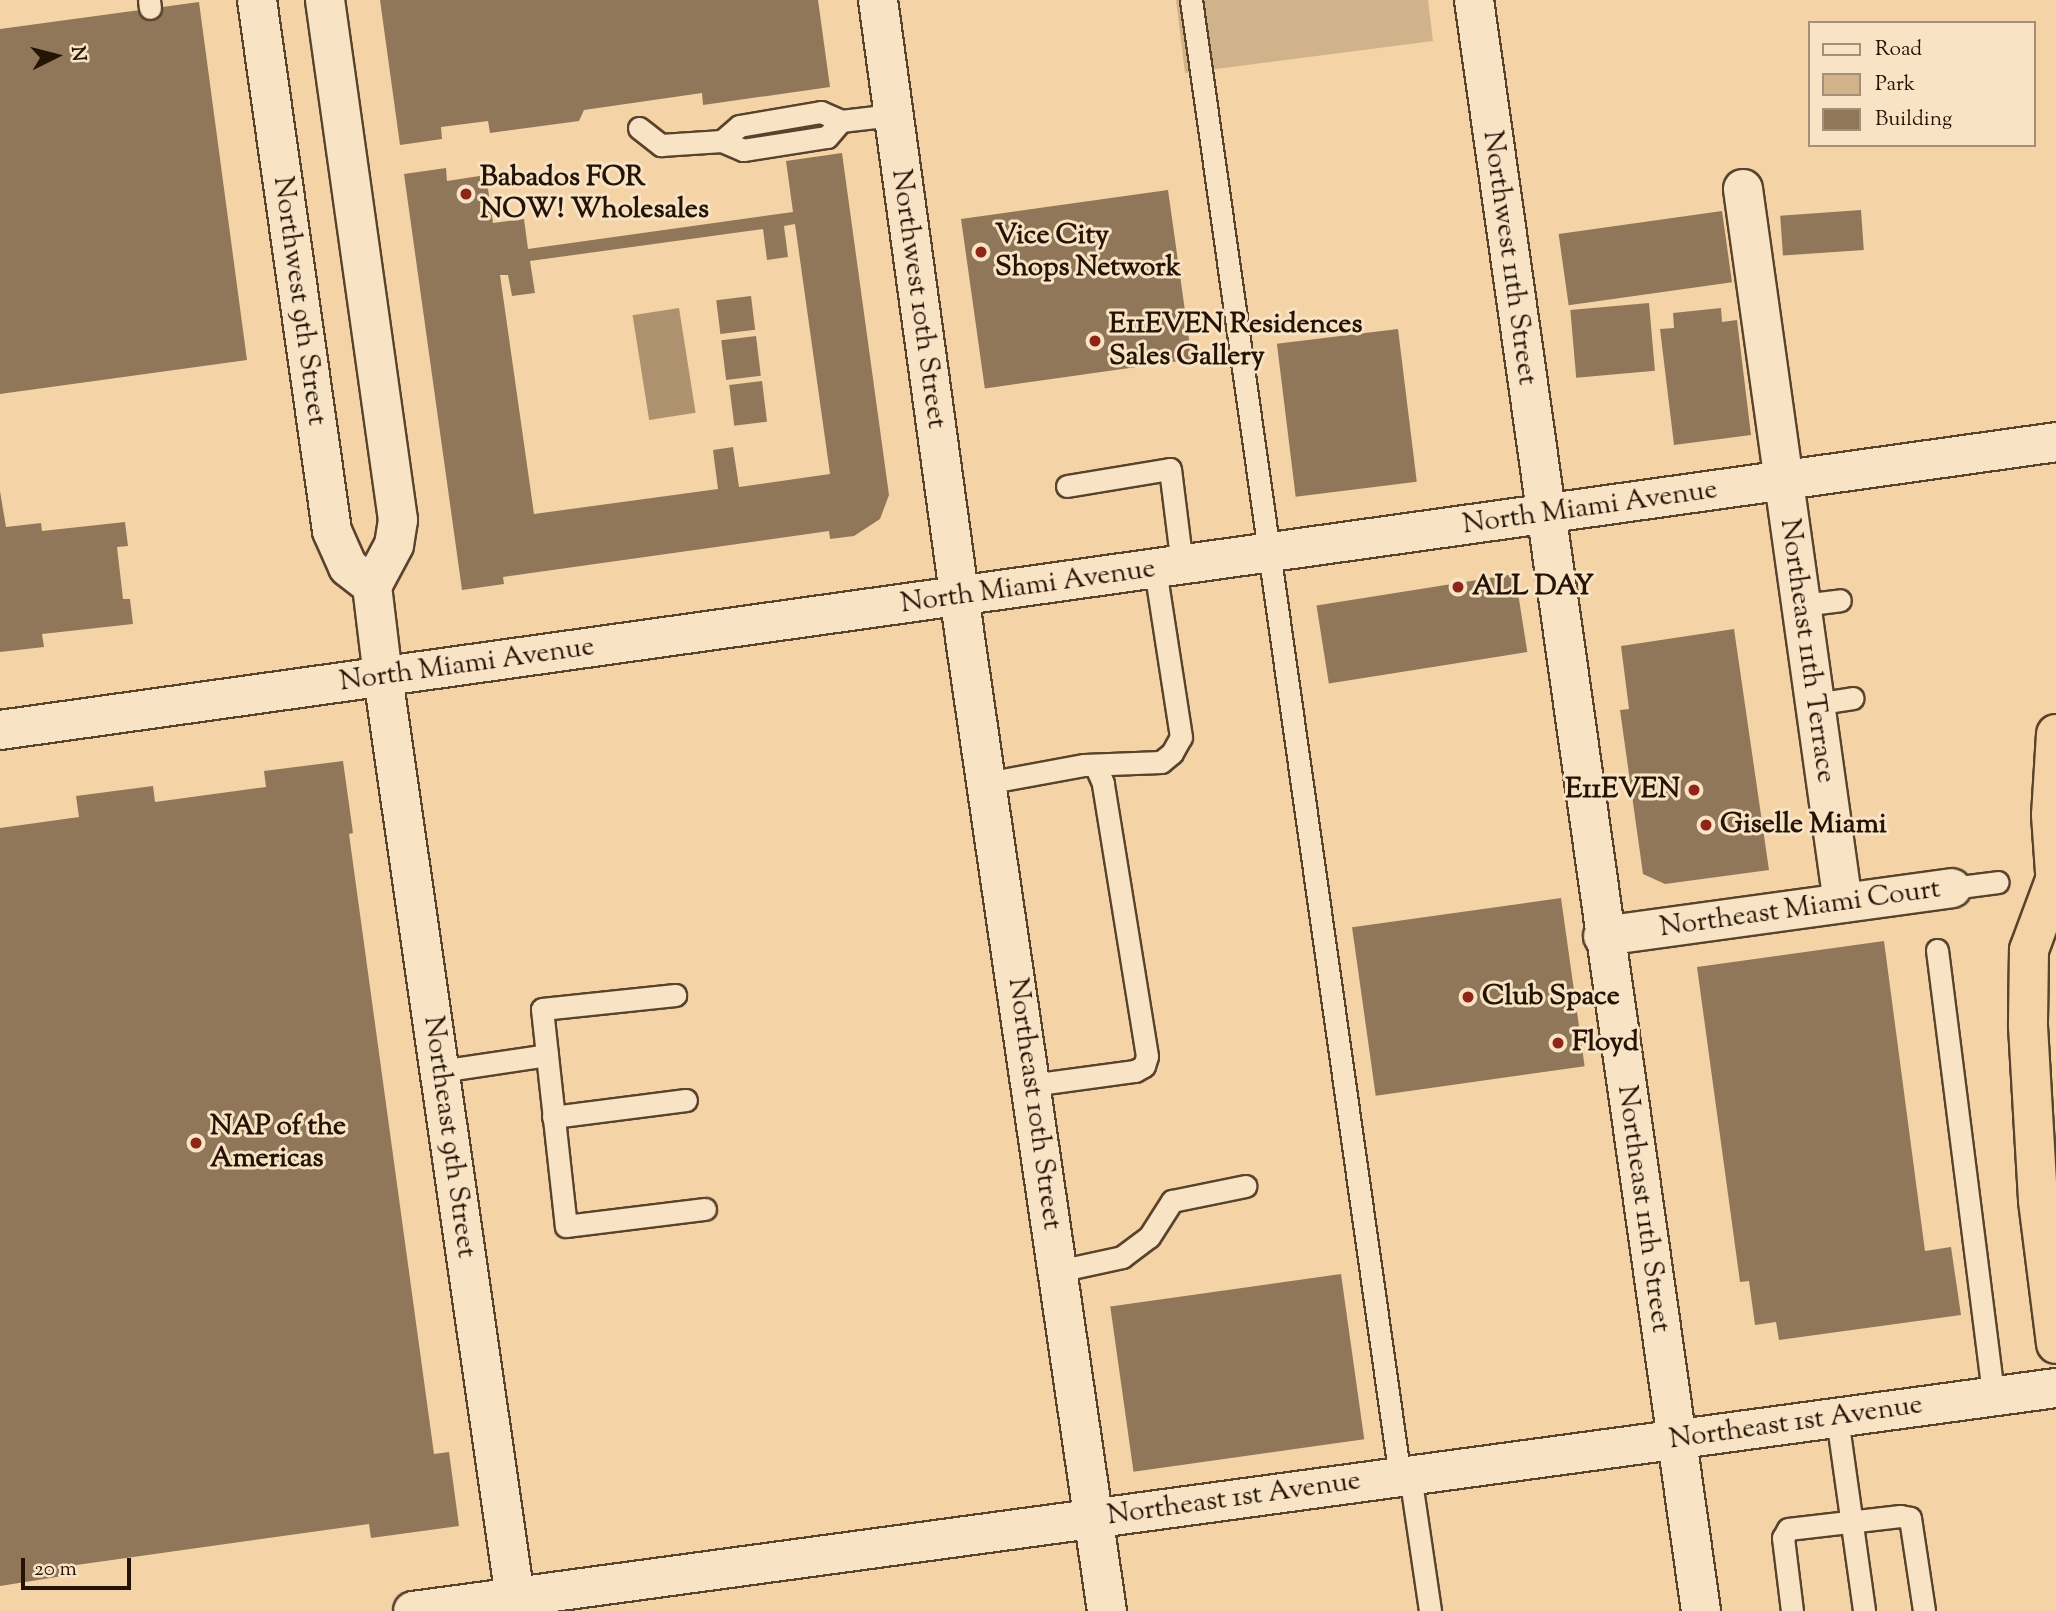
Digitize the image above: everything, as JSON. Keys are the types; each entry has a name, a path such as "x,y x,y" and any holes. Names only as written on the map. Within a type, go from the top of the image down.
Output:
{"highway":[{"path":"2056,734 2051,815 2056,884 2029,950 2028,1026 2038,1200 2056,1344"}],"street":[{"name":"Northwest 9th Street","path":"257,0 332,531 348,567 372,586"},
{"path":"325,0 398,520 394,545 372,586 383,677"},
{"name":"Northwest 10th Street","path":"878,0 959,597"},
{"name":"Northwest 11th Street","path":"1474,0 1545,515"},
{"name":"Northeast 11th Terrace","path":"1743,189 1843,903"},
{"name":"North Miami Avenue","path":"0,730 2056,442"},
{"name":"Northeast 11th Street","path":"1545,515 1701,1611"},
{"name":"Northeast 10th Street","path":"959,597 1107,1611"},
{"name":"Northeast 9th Street","path":"383,677 517,1604"},
{"name":"Northeast Miami Court","path":"1603,936 1952,888"},
{"name":"Northeast 1st Avenue","path":"413,1611 517,1604 1095,1518 2056,1388"}],"lane":[{"path":"1191,0 1269,553 1405,1476 1430,1611"},
{"path":"639,128 661,145 722,141 743,150 827,137 841,121 893,115"},
{"path":"986,783 1096,767 1161,762 1181,737 1169,567 1170,469 1066,486"},
{"path":"1802,605 1840,600"},
{"path":"1815,704 1853,698"},
{"path":"1031,1085 1135,1071 1143,1066 1147,1056 1103,783 1096,767"},
{"name":"Northeast Miami Court","path":"1952,888 1998,882"},
{"path":"1937,950 1993,1396"},
{"path":"675,995 542,1009 566,1226 705,1209"},
{"path":"440,1071 547,1055"},
{"path":"553,1117 686,1100"},
{"path":"1058,1271 1122,1257 1149,1237 1172,1200 1245,1186"},
{"path":"1837,1418 1864,1611"},
{"path":"1792,1611 1783,1538 1788,1529 1910,1518 1924,1611"}],"green space":[{"path":"1176,0 1428,0 1433,41 1185,73"}],"shaded area":[{"path":"679,308 696,413 649,420 633,315"}],"building":[{"path":"380,0 818,0 830,87 703,105 702,93 584,110 579,121 490,133 488,121 441,127 442,139 400,145"},
{"path":"199,2 247,360 0,394 0,29"},
{"path":"842,153 889,495 880,519 854,536 830,539 829,531 503,577 504,584 462,590 404,174 446,168 447,181 486,175 493,223 524,219 528,249 793,212 786,161","holes":["795,224 830,474 739,487 733,447 713,450 718,489 534,514 500,275 508,275 512,296 535,293 530,261 763,229 767,260 788,257 784,226"]},
{"path":"1168,190 1192,359 985,388 961,219"},
{"path":"1861,210 1864,250 1783,256 1780,216"},
{"path":"1722,211 1732,282 1569,305 1559,234"},
{"path":"751,296 755,330 720,334 716,300"},
{"path":"1649,303 1655,371 1576,378 1570,310"},
{"path":"1721,308 1722,322 1737,320 1751,435 1674,445 1660,329 1674,328 1673,313"},
{"path":"1398,329 1417,482 1296,497 1277,344"},
{"path":"756,336 761,376 726,380 721,340"},
{"path":"762,381 767,422 734,426 729,385"},
{"path":"0,491 6,527 41,523 42,531 125,522 128,546 117,547 123,599 130,599 133,624 42,634 44,647 0,652"},
{"path":"1515,574 1527,652 1329,683 1316,605"},
{"name":"E11EVEN","path":"1734,629 1769,870 1665,884 1643,874 1620,710 1629,709 1621,646"},
{"name":"NAP of the Americas","path":"343,761 353,833 349,834 434,1454 449,1452 459,1526 371,1538 369,1524 62,1567 63,1576 0,1586 0,828 79,817 76,796 153,786 155,802 266,787 264,771"},
{"name":"Club Space","path":"1561,898 1585,1066 1376,1096 1352,927"},
{"path":"1884,941 1925,1251 1951,1247 1961,1315 1779,1340 1776,1322 1755,1325 1749,1281 1740,1282 1697,967"},
{"path":"1341,1274 1364,1439 1134,1472 1110,1306"}],"place":[{"name":"Babados FOR NOW! Wholesales","path":"466,194"},
{"name":"Vice City Shops Network","path":"981,252"},
{"name":"E11EVEN Residences Sales Gallery","path":"1095,341"},
{"name":"ALL DAY","path":"1458,587"},
{"name":"E11EVEN","path":"1694,790"},
{"name":"Giselle Miami","path":"1706,825"},
{"name":"Club Space","path":"1468,997"},
{"name":"Floyd","path":"1558,1043"},
{"name":"NAP of the Americas","path":"196,1143"}]}
